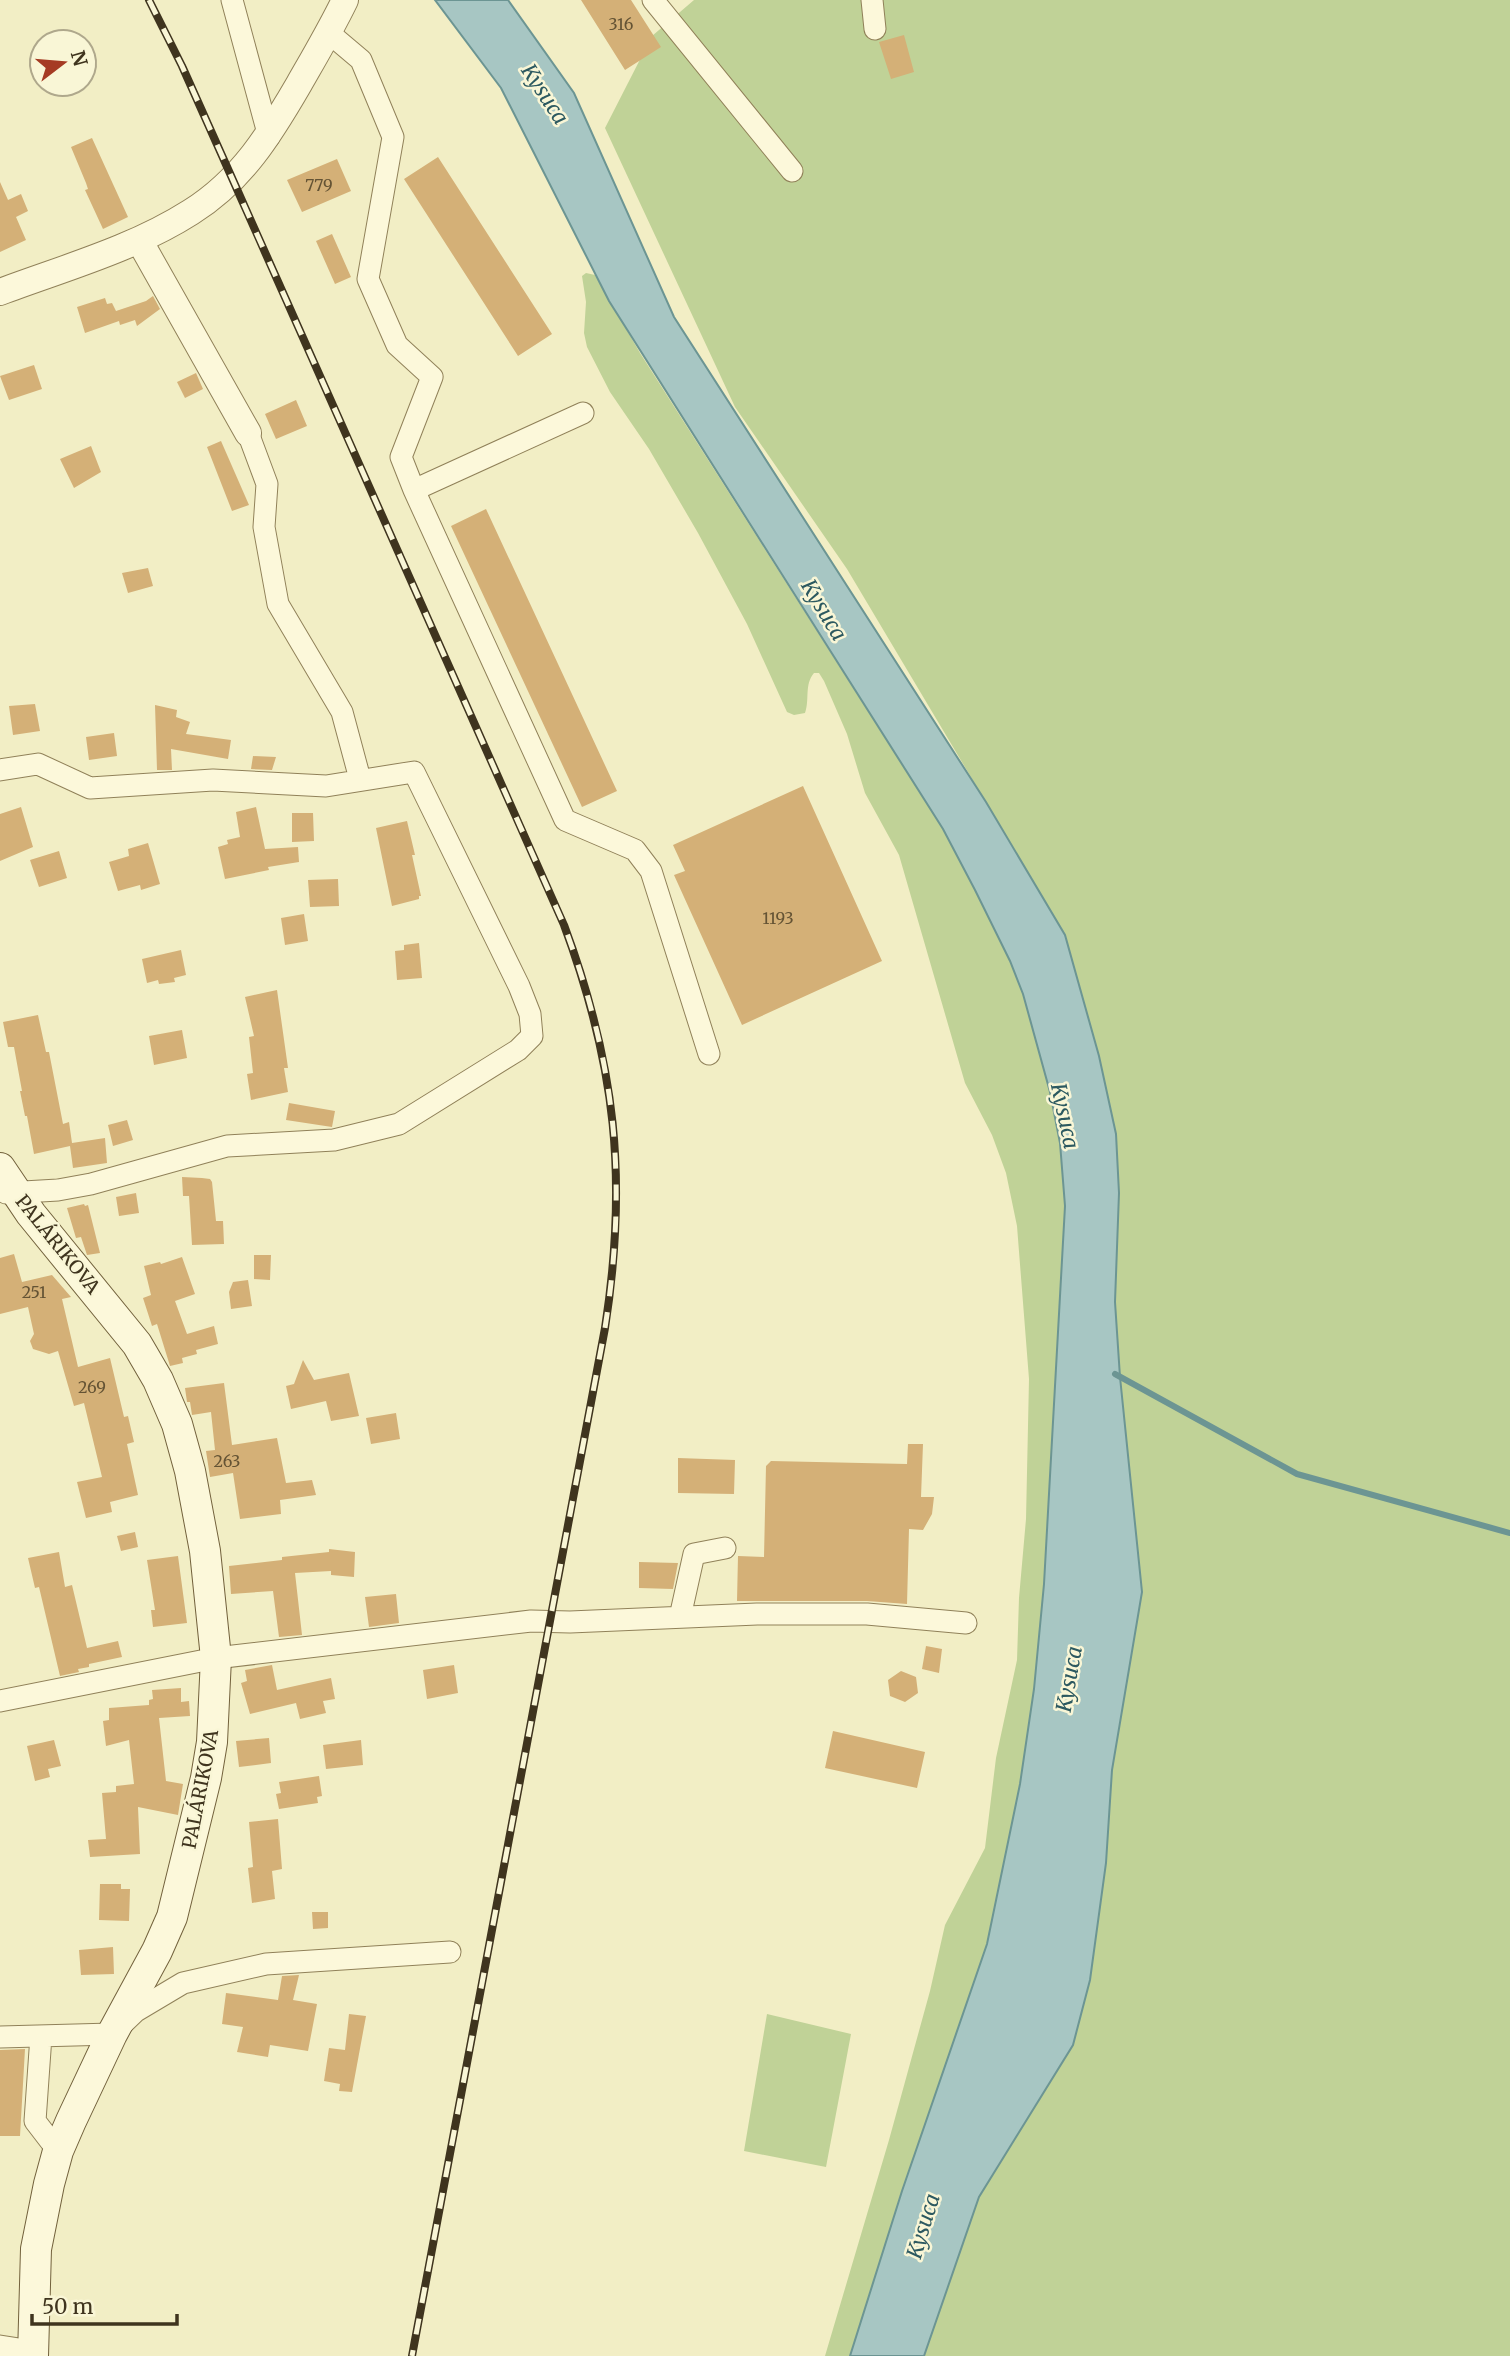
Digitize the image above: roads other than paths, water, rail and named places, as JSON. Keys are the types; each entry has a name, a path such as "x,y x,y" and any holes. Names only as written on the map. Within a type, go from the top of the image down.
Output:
{"main road":[{"name":"PALÁRIKOVA","path":"6,1185 137,1344 159,1380 177,1424 190,1471 205,1551 216,1658 212,1742 206,1778 172,1917 157,1951 112,2034 58,2151 36,2249 32,2354"}],"street":[{"path":"232,0 269,137"},
{"path":"0,292 139,240 203,203 251,159 269,137 345,0"},
{"path":"653,0 792,171"},
{"path":"872,0 875,29"},
{"path":"329,33 361,60 393,137 368,279 397,345 432,377 401,457 565,820 635,850 651,871 709,1054"},
{"path":"139,240 248,433 267,484 264,527 278,604 342,712 360,779"},
{"path":"414,490 583,413"},
{"path":"0,770 38,764 90,788 213,780 326,786 414,772 519,986 530,1014 532,1037 518,1051 399,1124 334,1140 227,1146 91,1184 58,1190 6,1185"},
{"path":"680,1617 694,1554 725,1548"},
{"path":"0,1701 216,1658 521,1622 757,1614 867,1614 966,1623"},
{"path":"0,2037 112,2034 136,2011 183,1983 266,1964 450,1952"},
{"path":"41,2036 34,2121 58,2151"},
{"path":"0,2346 32,2354"}],"water":[{"name":"Kysuca","path":"435,0 508,0 574,93 674,317 986,802 1065,935 1099,1056 1116,1134 1119,1193 1115,1302 1142,1592 1112,1770 1106,1863 1090,1980 1073,2045 979,2197 924,2356 850,2356 902,2191 987,1944 1020,1784 1034,1689 1044,1584 1065,1206 1060,1143 1050,1092 1023,994 1010,961 943,829 609,301 501,88"}],"waterway":[{"path":"1115,1374 1297,1474 1510,1533"}],"railway":[{"path":"149,0 182,66 564,925 596,1026 613,1124 616,1222 605,1328 412,2356"}]}
